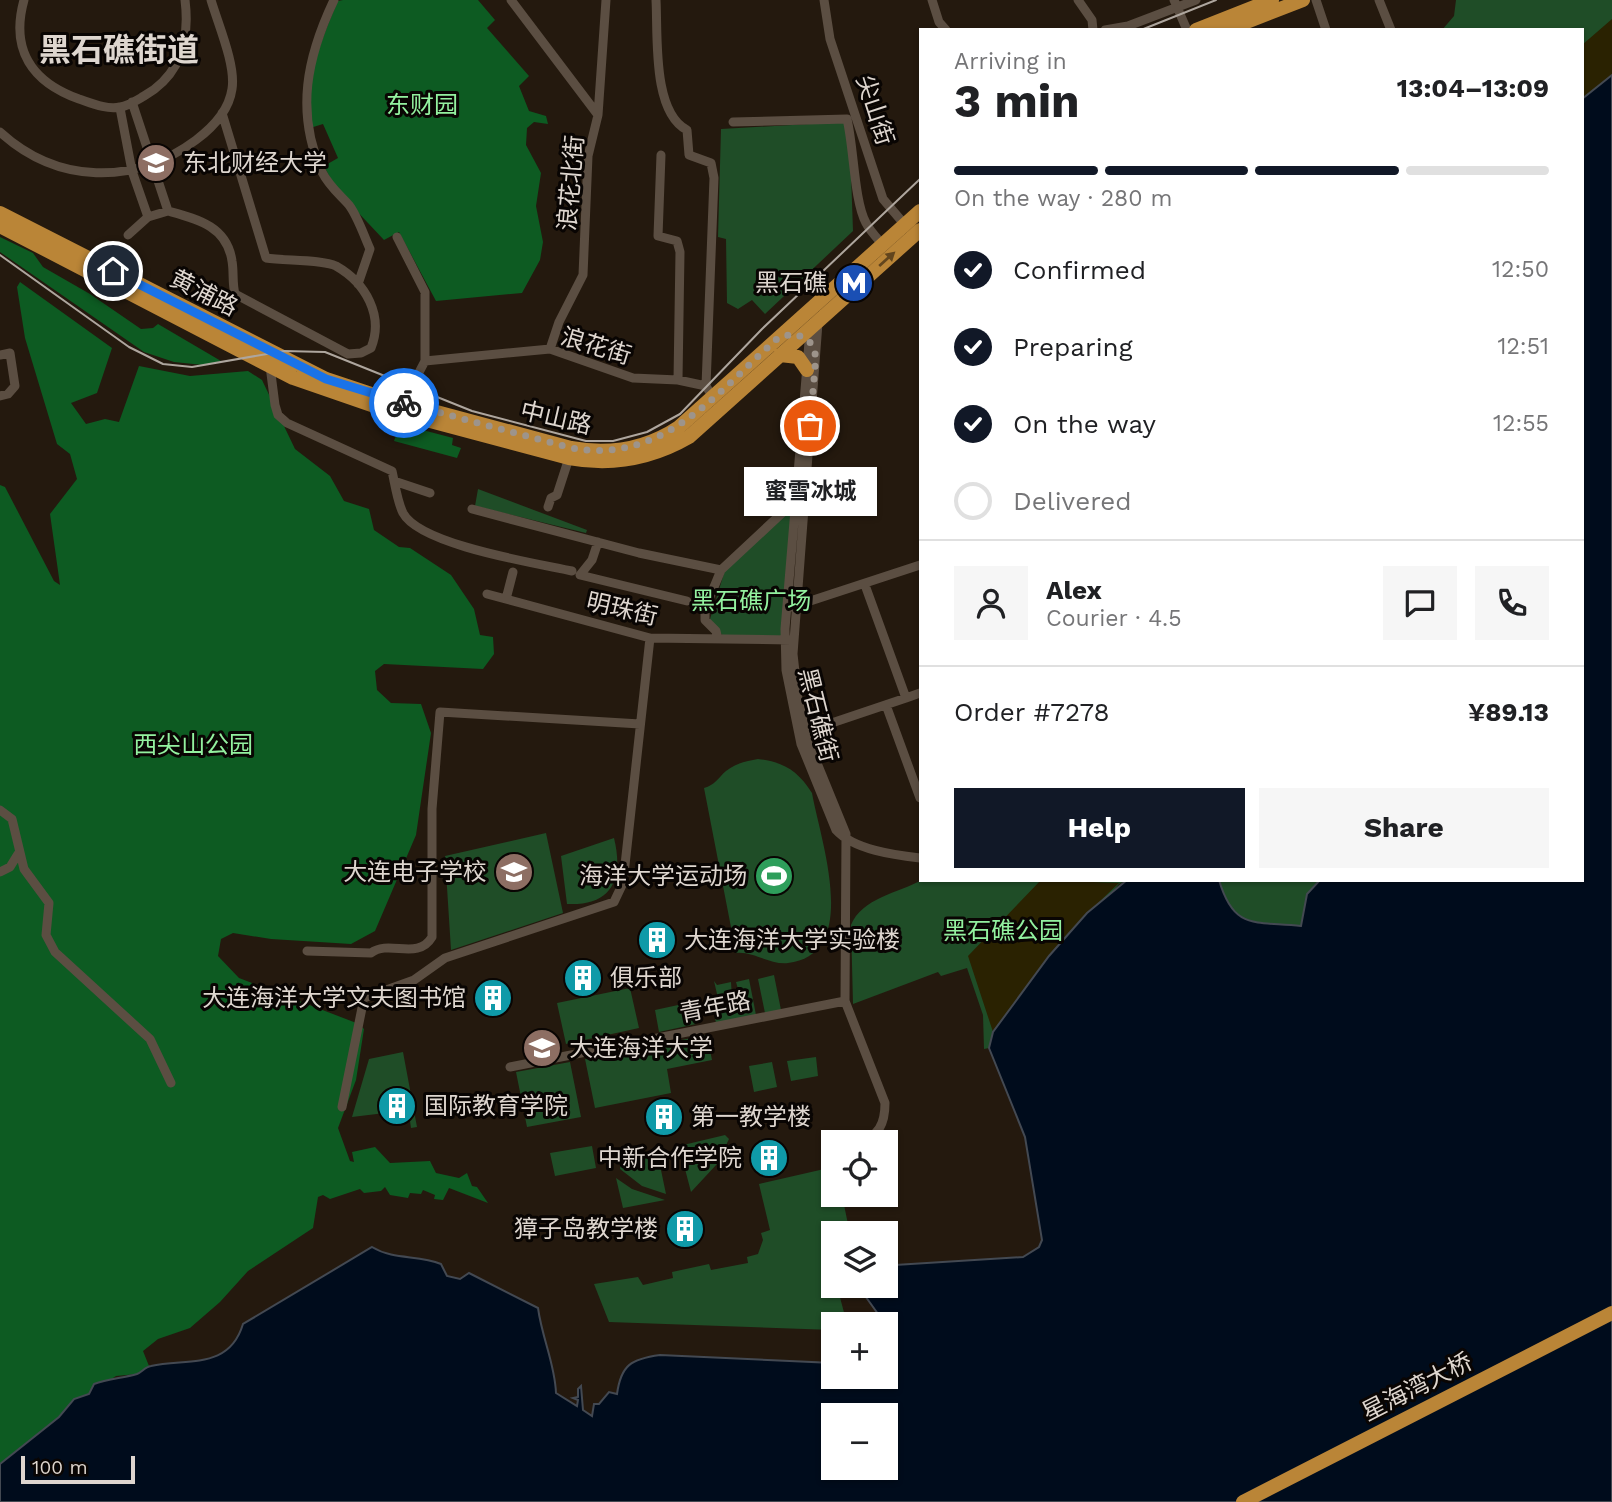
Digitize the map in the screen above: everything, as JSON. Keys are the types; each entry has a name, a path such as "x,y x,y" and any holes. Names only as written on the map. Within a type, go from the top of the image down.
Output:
{"highway":[{"path":"1201,28 1272,0"},
{"path":"1237,28 1258,24 1303,0"},
{"name":"中山路","path":"273,361 410,405 571,448 611,451 639,446 668,434 709,392 779,337 919,212"},
{"name":"黄浦路","path":"0,213 273,361"},
{"name":"黄浦路","path":"0,226 273,361"},
{"name":"中山路","path":"273,361 346,398 569,458 596,462 626,461 675,445 688,437 810,331 919,231"},
{"path":"810,331 815,316 846,287 853,272"},
{"path":"780,355 798,357 807,370"},
{"name":"星海湾大桥","path":"1243,1502 1612,1313"},
{"name":"星海湾大桥","path":"1259,1502 1612,1323"}],"street":[{"path":"24,0 19,27 22,47 43,83 97,105 120,108 161,85 177,66 185,46 185,0"},
{"path":"0,132 19,149 63,169 87,173 132,172 155,164 207,132 230,98 232,80 211,0"},
{"path":"334,0 320,29 308,71 304,100 307,122 322,171 334,192 350,206 370,249 358,284"},
{"path":"598,115 606,0"},
{"path":"656,0 664,102 673,119 687,130 689,155 711,163 713,170 709,392"},
{"name":"尖山街","path":"824,0 830,39 883,199 905,225"},
{"path":"932,0 939,22 944,28"},
{"path":"1078,0 1092,20 1093,28"},
{"path":"1116,28 1128,26 1175,4 1196,0"},
{"path":"1316,0 1325,28"},
{"path":"1379,0 1390,28"},
{"name":"浪花北街","path":"511,1 598,115 588,156 583,275 559,322 550,349"},
{"path":"1175,4 1186,28"},
{"path":"132,102 155,164 168,211"},
{"path":"120,108 132,172 148,217"},
{"path":"128,235 148,217 168,211 206,222 218,232 232,260 235,294 348,354 361,353 372,348 377,332 372,303 358,284 335,265 266,258 222,113"},
{"path":"733,122 846,118 854,146 860,209 866,225 883,244"},
{"path":"661,155 658,236 677,241 680,252 678,380"},
{"path":"397,237 425,292 425,361 415,380 410,405"},
{"path":"779,337 810,331"},
{"name":"黑石礁街","path":"810,331 816,356"},
{"name":"黑石礁街","path":"791,608 816,356 810,331"},
{"name":"黑石礁街","path":"810,331 796,500 788,686 836,830 846,838"},
{"name":"浪花街","path":"425,361 550,349 633,378 678,380 709,392"},
{"path":"0,355 10,353 15,386 8,394 0,396"},
{"path":"273,361 278,415 287,423 392,471 404,515 421,530 453,544 572,571"},
{"path":"548,507 551,498 557,495 569,458"},
{"path":"394,481 430,493"},
{"path":"718,639 716,631 705,620 705,609 721,570 796,500"},
{"path":"472,509 721,570"},
{"path":"598,542 592,559 580,575 687,601"},
{"path":"791,608 919,565"},
{"path":"506,599 513,572"},
{"path":"864,585 906,698"},
{"name":"明珠街","path":"486,594 650,638 789,640"},
{"path":"342,1107 364,998 414,979 445,958 614,901 623,883 650,638"},
{"path":"802,733 919,694"},
{"path":"886,705 919,795"},
{"path":"307,951 371,953 378,948 415,950 428,944 432,937 432,809 440,712 640,724"},
{"path":"0,810 12,819 18,835 18,854 24,869 49,902 46,935 55,952 150,1039 171,1083"},
{"path":"880,1130 885,1119 885,1103 845,1001 846,838 871,848 919,858"},
{"path":"0,872 10,867 18,854"},
{"name":"青年路","path":"510,1067 845,1001"}],"green space":[{"name":"东财园","path":"478,0 495,20 487,28 529,76 519,86 529,111 546,116 548,124 534,122 527,128 526,145 541,173 536,206 543,242 540,260 522,293 436,301 399,232 384,240 336,189 324,166 338,158 323,124 310,128 309,95 325,32 338,1"},
{"path":"1456,0 1612,0 1612,75 1584,96 1584,28 1444,28 1454,16"},
{"path":"844,122 850,145 853,231 765,314 752,300 738,309 727,303 726,239 718,237 721,129"},
{"path":"0,237 33,253 43,267 90,294 141,329 153,328 158,324 221,361 203,365 174,362 144,352 0,252"},
{"name":"西尖山公园","path":"20,282 112,348 97,393 71,403 86,424 105,419 119,422 139,366 190,376 248,371 262,380 295,449 330,476 344,501 369,509 374,530 399,547 410,548 451,575 474,609 480,635 493,637 494,654 483,669 384,664 375,671 377,690 391,703 421,704 431,733 416,835 375,931 351,944 271,939 233,933 221,939 218,956 239,978 359,1024 364,1029 356,1080 338,1128 350,1161 354,1162 352,1152 375,1147 390,1163 430,1161 436,1173 459,1178 467,1173 472,1186 477,1187 488,1203 449,1188 443,1200 434,1199 435,1195 423,1190 421,1194 410,1193 408,1198 390,1195 385,1187 381,1191 364,1193 360,1189 330,1199 323,1195 318,1197 313,1228 248,1271 220,1302 190,1328 158,1339 143,1351 149,1366 137,1374 116,1376 89,1394 74,1399 59,1417 0,1464 0,485 5,487 54,581 60,585 50,514 77,479 70,454 57,444 25,338 17,287"},
{"path":"400,424 453,438 452,445 461,448 457,458 394,441"},
{"path":"478,489 587,530 586,533 475,506"},
{"name":"黑石礁广场","path":"793,504 783,637 723,636 710,619 725,570"},
{"name":"海洋大学运动场","path":"758,759 775,762 790,769 812,793 831,892 830,918 824,940 811,955 788,963 736,953 704,788 734,766"},
{"path":"546,833 563,913 451,950 445,856"},
{"path":"614,838 617,866 611,887 595,900 567,904 561,856"},
{"name":"黑石礁公园","path":"919,881 1123,882 993,1032 989,1048 984,1049 983,1015 967,968 941,976 938,972 853,1004 851,925 863,908"},
{"path":"1220,882 1318,882 1307,894 1301,926 1249,920 1232,908"},
{"path":"774,975 781,1010 765,1013 758,979"},
{"path":"749,979 756,1015 716,1023 713,1009 720,1007 714,981 717,985 731,982 732,998 740,996 736,982"},
{"path":"630,988 639,1028 566,1044 557,1003"},
{"path":"692,1002 696,1024 659,1032 655,1010"},
{"path":"707,1035 712,1060 667,1069 671,1093 595,1108 585,1059"},
{"path":"403,1052 417,1127 411,1128 406,1092 399,1086 386,1089 383,1093 385,1113 352,1117 369,1059"},
{"path":"816,1057 818,1076 791,1081 787,1061"},
{"path":"570,1062 581,1117 527,1127 516,1072"},
{"path":"772,1062 777,1087 754,1092 749,1066"},
{"path":"725,1135 729,1139 717,1164 691,1192 679,1146"},
{"path":"592,1146 596,1168 555,1176 550,1153"},
{"path":"657,1151 666,1194 642,1186 620,1169 621,1158"},
{"path":"821,1170 821,1207 844,1207 847,1221 821,1221 821,1298 840,1298 844,1312 821,1312 821,1330 609,1322 594,1284 638,1277 643,1285 673,1278 672,1272 709,1264 711,1270 748,1263 747,1257 758,1254 763,1240 761,1233 770,1230 759,1184"},
{"path":"616,1178 632,1189 665,1200 623,1208"}],"sand":[{"path":"1612,19 1612,75 1584,96 1584,43"},
{"path":"1039,882 1119,883 1068,936 993,1032 968,956"}],"water":[{"path":"1612,75 1612,1502 0,1502 0,1464 59,1417 74,1399 89,1394 94,1384 137,1374 151,1366 206,1359 217,1355 228,1349 237,1339 243,1324 372,1247 389,1254 441,1264 447,1276 460,1279 469,1273 538,1308 556,1393 577,1406 578,1400 573,1398 578,1397 578,1389 581,1386 583,1410 592,1416 594,1404 599,1404 609,1392 617,1394 621,1376 629,1365 660,1355 821,1362 821,1389 898,1389 898,1312 877,1312 867,1298 898,1298 898,1265 1023,1257 1039,1247 1042,1240 1025,1137 989,1048 993,1032 1049,956 1087,913 1125,882 1220,882 1225,896 1239,916 1259,923 1301,926 1307,894 1318,882 1584,882 1584,97"}],"tram line":[{"path":"1146,28 1216,0"},
{"path":"0,255 129,347 163,364 192,367 284,351 325,352 472,411 586,441 613,441 647,432 680,414 762,329 919,180"}],"way so far":[{"path":"404,403 571,448 597,451 625,449 655,440 679,427 779,337 795,334 809,340 816,356 810,426"}],"place":[{"name":"东北财经大学","path":"156,163"},
{"name":"黑石礁","path":"854,283"},
{"name":"蜜雪冰城","path":"810,426"},
{"name":"大连电子学校","path":"514,872"},
{"name":"海洋大学运动场","path":"774,876"},
{"name":"大连海洋大学实验楼","path":"657,940"},
{"name":"俱乐部","path":"583,978"},
{"name":"大连海洋大学文夫图书馆","path":"493,998"},
{"name":"大连海洋大学","path":"542,1048"},
{"name":"国际教育学院","path":"397,1106"},
{"name":"第一教学楼","path":"664,1117"},
{"name":"中新合作学院","path":"769,1158"},
{"name":"獐子岛教学楼","path":"685,1229"}],"district":[{"name":"黑石礁街道","path":"119,50"}],"route":[{"path":"113,271 326,379 404,403"}]}
